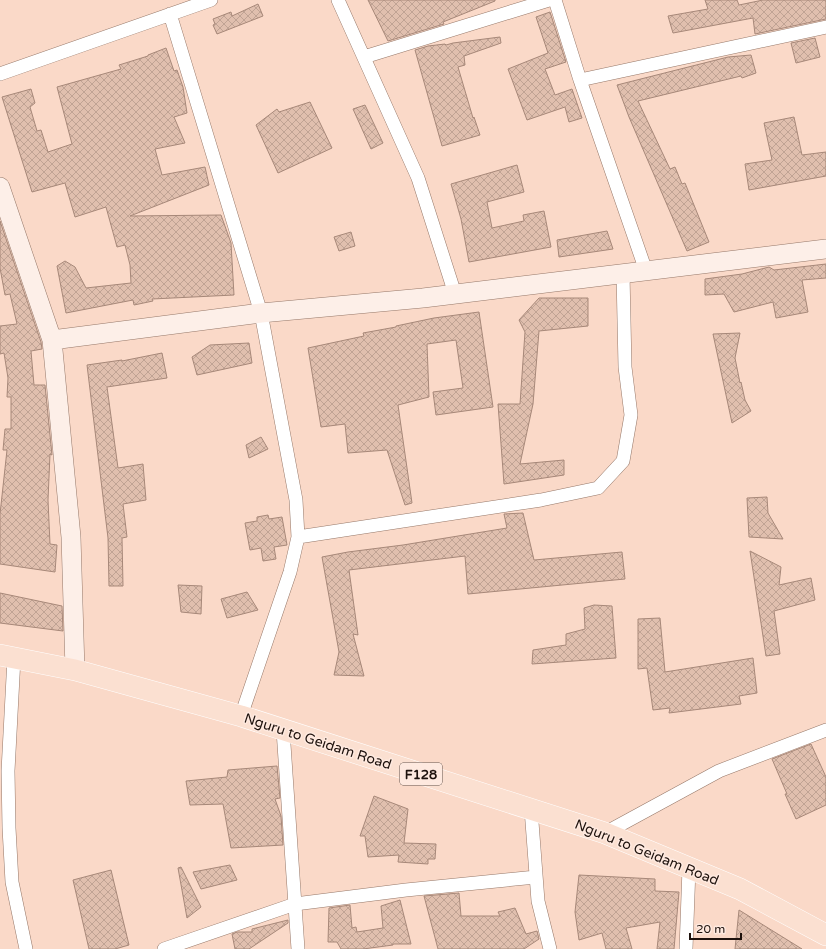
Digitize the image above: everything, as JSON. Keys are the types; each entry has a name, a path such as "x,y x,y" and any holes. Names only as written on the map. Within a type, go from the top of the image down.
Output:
{"main road":[{"name":"Nguru to Geidam Road","path":"7,656 75,670 241,716 605,833 740,890 826,935"}],"street":[{"path":"0,74 170,14 181,5 210,0"},
{"path":"338,0 418,178 455,294"},
{"path":"364,58 549,0"},
{"path":"555,0 580,80 646,271"},
{"path":"170,14 262,313 296,500 298,537 290,572 241,716"},
{"path":"580,80 826,27"},
{"path":"0,187 52,340 71,537 75,670"},
{"path":"52,340 262,313 455,294 826,249"},
{"path":"298,537 541,500 598,488 623,461 631,415 625,367 623,274"},
{"path":"7,656 4,772 12,882 26,949"},
{"path":"283,730 298,949"},
{"path":"605,833 719,772 826,730"},
{"path":"531,809 538,900 550,949"},
{"path":"686,949 689,868"},
{"path":"164,949 295,904 406,890 536,877"}],"building":[{"path":"368,0 495,1 443,22 444,24 388,41"},
{"path":"705,0 737,0 739,5 763,0 826,0 826,19 755,34 753,18 673,33 668,16 708,9"},
{"path":"258,4 263,16 217,34 213,25 215,24 213,19 231,12 232,16"},
{"path":"550,12 566,62 545,69 555,95 572,89 582,118 569,122 565,107 527,120 508,69 548,53 536,17"},
{"path":"500,37 501,43 464,56 465,65 458,67 473,118 474,117 480,135 442,146 415,50 428,46 446,45"},
{"path":"815,38 820,57 796,63 791,43"},
{"path":"166,48 174,71 177,70 183,87 187,113 174,117 185,143 155,149 162,175 205,167 209,185 130,216 221,215 231,243 234,295 152,299 153,301 134,305 133,300 66,313 57,266 65,261 75,267 86,288 131,283 130,265 125,245 117,247 106,207 75,217 65,183 32,192 2,97 31,89 35,103 30,107 37,131 41,130 48,152 72,144 57,87 121,69 119,65 148,56"},
{"path":"751,55 756,73 742,78 741,76 638,101 670,169 675,167 682,184 685,183 709,242 687,251 629,117 617,85 728,57"},
{"path":"310,102 332,148 278,173 256,125 277,109 279,112"},
{"path":"365,105 383,143 371,149 353,109"},
{"path":"794,117 802,155 826,152 826,176 749,190 745,164 772,160 764,123"},
{"path":"517,165 524,192 487,202 492,228 524,221 523,215 544,211 551,247 469,262 461,219 451,184"},
{"path":"0,221 41,342 42,349 31,351 34,385 45,385 52,455 50,454 48,500 50,544 57,545 55,572 0,564 0,514 7,450 3,450 5,429 11,429 11,397 7,397 8,378 4,353 0,354 0,326 17,324 10,294 5,295 0,268"},
{"path":"607,231 613,249 559,257 557,240"},
{"path":"351,232 355,246 339,251 334,237"},
{"path":"826,264 826,278 802,280 808,312 776,318 773,302 734,312 724,294 705,295 705,279 742,274 769,267 774,270"},
{"path":"539,298 588,298 588,326 539,331 533,404 520,464 564,460 564,475 504,484 498,404 520,404 525,332 519,320"},
{"path":"479,312 493,407 436,415 433,392 463,388 456,340 427,344 429,397 398,405 412,503 405,505 387,450 348,453 345,424 321,427 308,348 364,336 363,333 434,318"},
{"path":"740,333 735,358 745,400 751,411 732,423 713,334"},
{"path":"249,343 252,363 197,375 192,357 210,345"},
{"path":"162,353 167,378 107,387 118,468 143,464 146,500 123,504 127,537 122,538 123,586 109,586 108,538 87,365 122,361"},
{"path":"261,437 268,449 249,458 246,445"},
{"path":"767,497 768,513 783,539 749,537 747,498"},
{"path":"523,513 534,560 622,552 625,579 468,594 465,556 349,570 358,635 353,634 364,676 334,675 339,652 322,557 507,528 504,514"},
{"path":"268,515 269,519 282,517 287,545 274,547 276,559 263,561 261,548 250,550 245,523 257,521 257,517"},
{"path":"750,551 781,567 779,585 811,578 815,600 774,611 780,654 766,656"},
{"path":"178,585 202,586 201,614 181,612"},
{"path":"247,592 258,610 227,618 221,599"},
{"path":"0,593 62,606 63,631 0,623"},
{"path":"594,605 612,606 616,658 532,664 533,650 566,645 566,634 585,629 584,608"},
{"path":"660,618 665,672 753,658 757,693 739,696 741,704 669,713 670,708 653,710 647,668 638,669 638,619"},
{"path":"811,744 826,777 826,805 796,819 772,759"},
{"path":"277,766 280,798 275,799 281,816 283,845 231,848 223,804 190,805 186,781 227,777 228,770"},
{"path":"374,796 408,809 404,843 436,844 435,859 428,859 428,864 398,862 399,855 368,857 365,836 360,836"},
{"path":"230,865 237,880 201,889 193,872"},
{"path":"181,867 201,907 187,918 178,868"},
{"path":"111,870 129,945 115,949 89,949 73,880"},
{"path":"579,875 655,879 655,891 679,892 674,949 657,949 660,922 626,928 632,949 606,949 602,933 579,940 575,912"},
{"path":"459,893 461,916 500,916 498,912 515,908 526,934 537,931 539,939 524,949 438,949 424,896"},
{"path":"400,900 411,944 393,944 363,949 341,949 337,942 328,942 329,908 350,905 352,928 356,927 357,932 383,928 381,906"},
{"path":"739,910 802,949 735,949"},
{"path":"288,920 288,923 249,949 235,949 232,934 237,932 252,932 252,929"}]}
